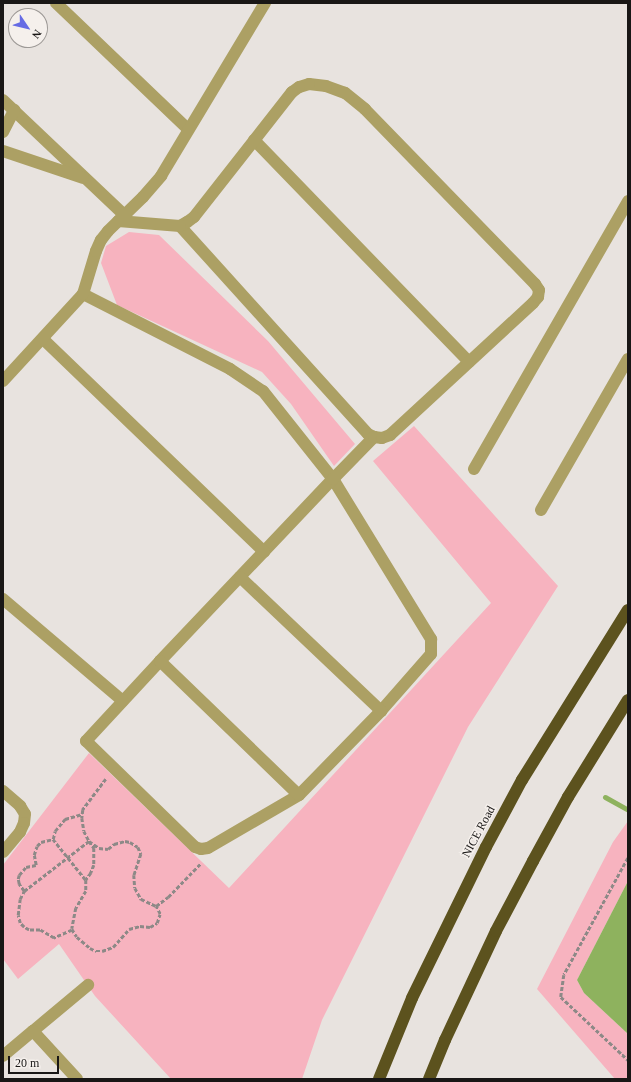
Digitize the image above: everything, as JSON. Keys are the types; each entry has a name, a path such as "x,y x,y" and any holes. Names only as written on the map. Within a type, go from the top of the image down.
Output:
{"highway":[{"name":"NICE Road","path":"379,1079 412,998 486,847 526,774 628,610"},
{"path":"429,1079 445,1040 496,931 529,868 568,797 628,700"}],"street":[{"path":"56,3 188,129"},
{"path":"3,381 83,294 96,251 108,231 153,187 265,3"},
{"path":"3,100 86,178 121,218 180,226 368,434 374,437 382,438 390,435 538,297 538,290 530,278 365,109 345,93 326,86 309,84 299,87 292,92 194,217 180,226"},
{"path":"3,132 14,110"},
{"path":"254,140 469,362"},
{"path":"3,151 86,178"},
{"path":"474,468 628,201"},
{"path":"83,294 230,369 263,391 333,479 431,639 431,654 381,711 299,795 208,848 201,849 195,847 86,741 160,661 333,479 374,437"},
{"path":"43,339 264,552"},
{"path":"540,510 628,359"},
{"path":"240,577 381,711"},
{"path":"3,599 123,701"},
{"path":"160,661 299,795"},
{"path":"3,791 20,806 25,814 24,823 20,832 3,852"},
{"path":"3,1056 88,985"},
{"path":"33,1031 77,1079"}],"path":[{"path":"72,930 76,908 86,891 86,880 94,865 94,848 82,826 83,810 114,768"},
{"path":"53,839 59,824 65,819 82,814"},
{"path":"53,839 86,880"},
{"path":"24,891 19,884 19,874 26,867 36,865 34,855 37,846 41,842 53,839"},
{"path":"72,930 54,938 40,930 29,930 20,923 18,911 20,899 24,891 89,841"},
{"path":"72,930 96,952 113,947 129,929 154,926 160,919 159,910 156,906 141,898 135,888 134,875 141,854 138,846 125,841 114,844 108,849 103,849 89,841"},
{"path":"156,906 168,897 206,857"},
{"path":"628,858 564,975 561,997 628,1060"}],"shaded area":[{"path":"129,232 159,235 268,341 355,444 334,466 291,404 262,372 117,305 101,263 106,246"},
{"path":"414,426 558,586 468,727 322,1020 302,1079 171,1079 95,996 59,944 18,979 3,959 3,865 89,753 229,888 491,603 373,461"},
{"path":"628,821 628,881 577,980 584,993 628,1034 628,1079 615,1079 537,989 613,842"},
{"path":"628,881 628,1034 584,993 577,980"}],"waterway":[{"path":"605,797 628,810"}]}
